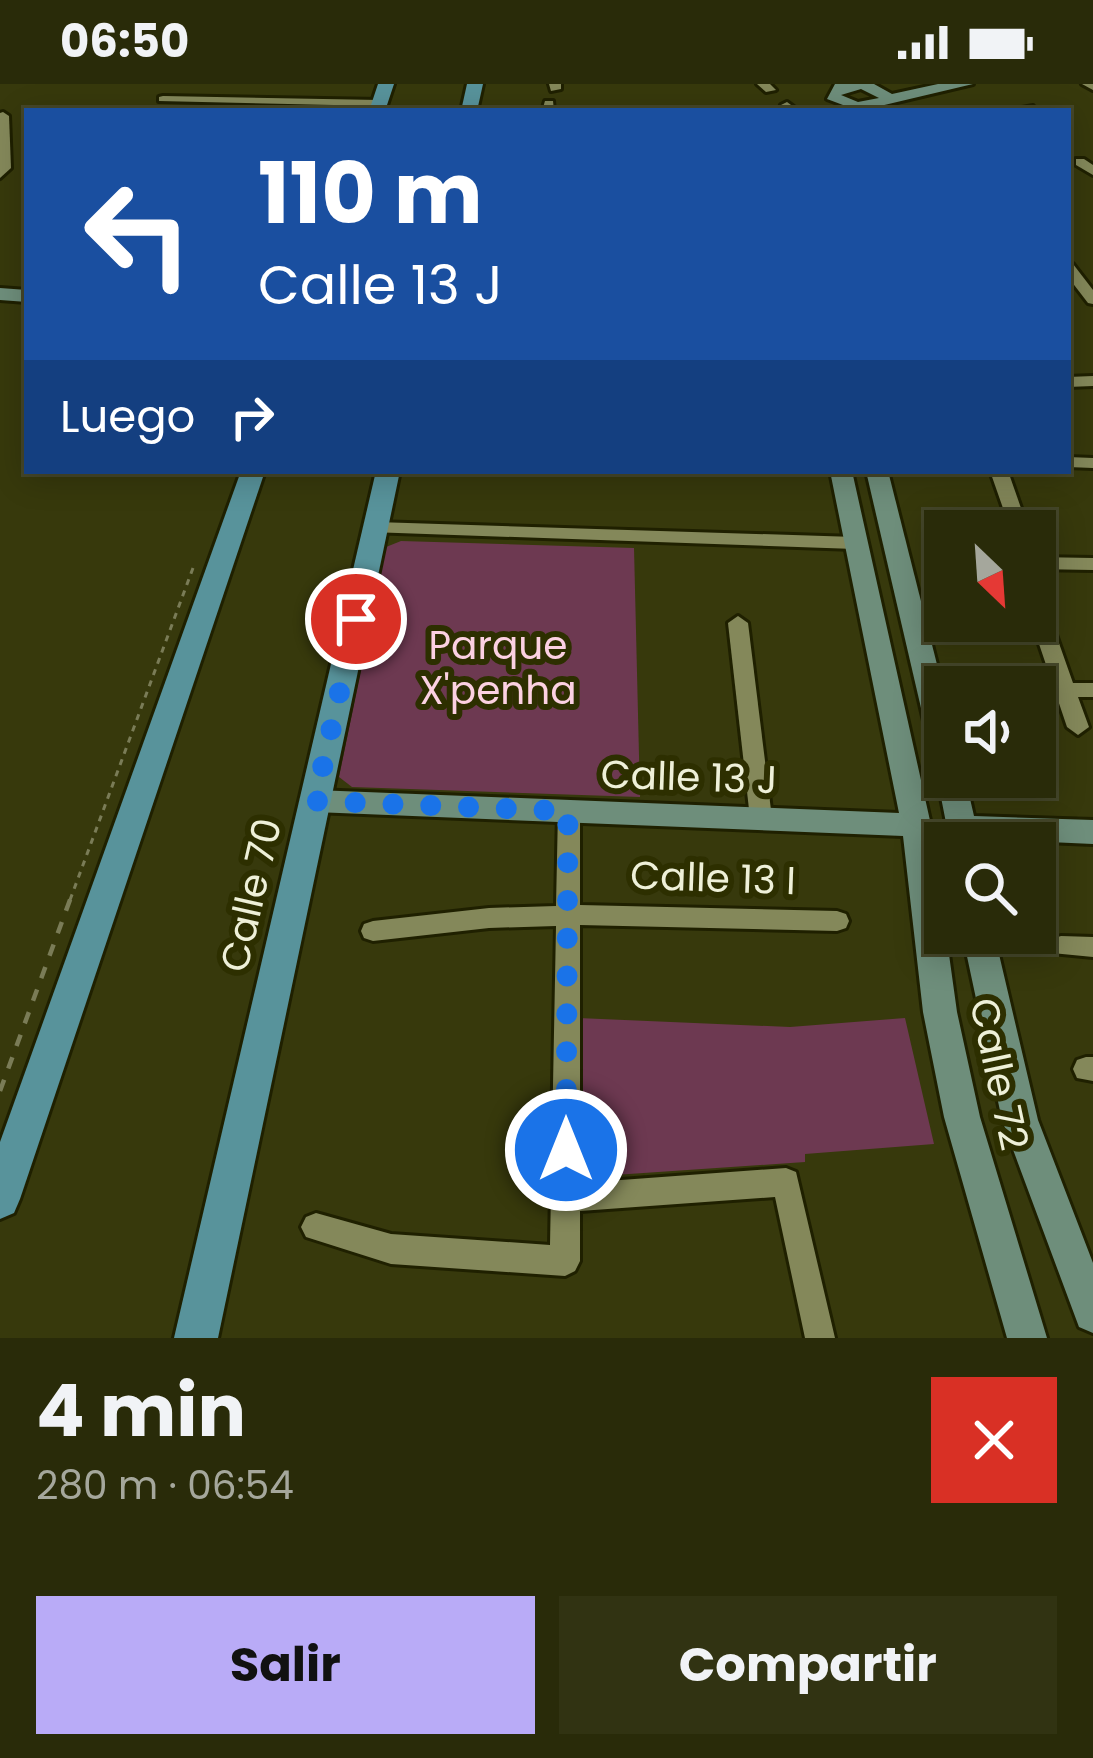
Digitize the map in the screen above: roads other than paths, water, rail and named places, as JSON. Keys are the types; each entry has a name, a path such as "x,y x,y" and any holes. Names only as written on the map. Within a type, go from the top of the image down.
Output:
{"main road":[{"path":"378,107 386,84"},
{"path":"856,108 834,99 835,86 908,84"},
{"path":"865,85 886,93 887,105 903,94 966,84"},
{"path":"0,1199 252,474"},
{"name":"Calle 70","path":"196,1338 387,474"},
{"path":"842,477 878,479 925,666"},
{"name":"Calle 72","path":"842,477 924,866"},
{"path":"886,684 924,685"},
{"name":"Calle 13 J","path":"315,801 916,825"},
{"path":"1056,833 1093,832"},
{"name":"Calle 72","path":"940,954 962,1117 1027,1338"},
{"name":"Calle 72","path":"983,954 1020,1120 1093,1313"}],"street":[{"path":"163,99 378,107"},
{"path":"0,174 5,169 2,126"},
{"path":"1086,161 1093,171"},
{"path":"1071,271 1091,298"},
{"path":"1000,474 1013,510"},
{"path":"376,528 855,543"},
{"path":"1056,563 1093,564"},
{"path":"738,623 761,818"},
{"path":"914,625 924,625"},
{"path":"1050,642 1078,727"},
{"path":"1066,690 1093,690"},
{"path":"316,1228 391,1249 565,1261 568,811"},
{"name":"Calle 13 I","path":"373,931 452,918 565,913 837,921"},
{"path":"1061,946 1093,947"},
{"path":"566,1198 787,1182 820,1338"}],"park label":[{"name":"Parque X'penha","path":"498,668"}]}
